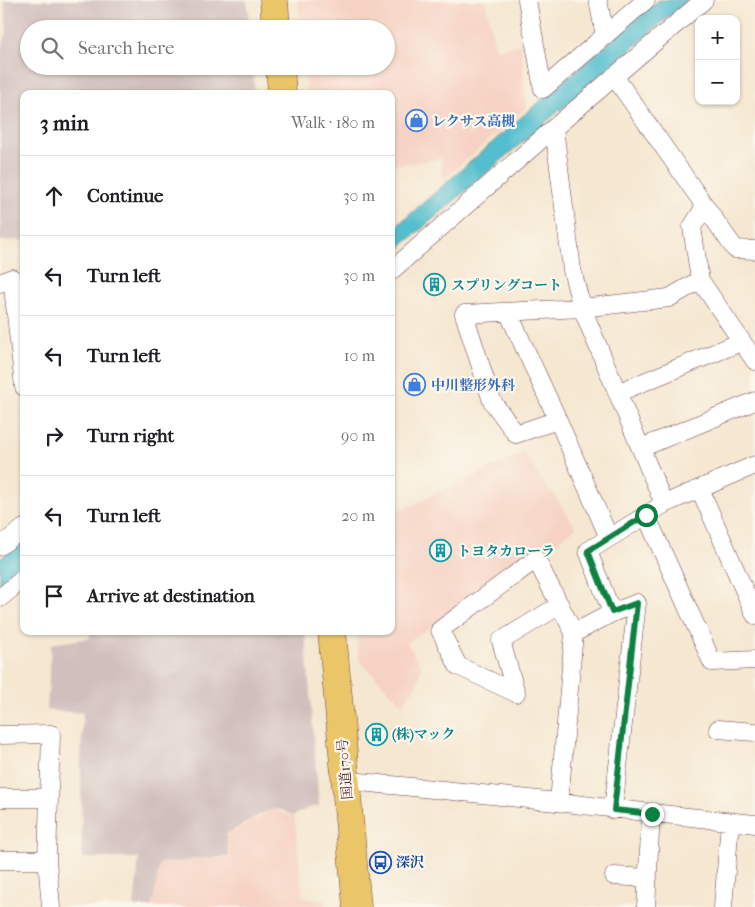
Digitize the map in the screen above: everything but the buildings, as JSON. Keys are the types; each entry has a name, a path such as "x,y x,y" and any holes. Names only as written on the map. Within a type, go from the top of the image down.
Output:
{"highway":[{"path":"274,0 275,20"},
{"path":"281,75 282,90"},
{"name":"国道170号","path":"332,635 357,907"}],"street":[{"path":"527,0 543,89 646,0"},
{"path":"598,0 605,36"},
{"path":"395,267 704,0"},
{"path":"614,76 735,249 755,250"},
{"path":"554,128 572,270 582,308 664,504"},
{"path":"705,206 692,227 700,280 755,362"},
{"path":"0,283 12,278 20,350"},
{"path":"558,420 516,434 492,401 464,314 582,308 669,298 700,280"},
{"path":"508,312 558,420 609,538"},
{"path":"617,393 741,342"},
{"path":"641,448 755,401"},
{"path":"612,612 588,551 664,504 755,467"},
{"path":"700,488 755,614"},
{"path":"646,515 712,662 755,660"},
{"path":"0,546 20,531"},
{"path":"559,802 574,633 560,605 536,559 440,630 458,666 516,693 501,641 560,605"},
{"path":"0,598 20,581"},
{"path":"574,633 612,612 637,603 614,810"},
{"path":"718,729 755,732"},
{"path":"0,735 51,734 47,860 51,907"},
{"path":"346,782 559,802 614,810 755,824"},
{"path":"0,798 49,798"},
{"path":"646,907 652,814"},
{"path":"723,907 730,822"},
{"path":"0,860 47,860"},
{"path":"614,876 648,878"}],"shaded area":[{"path":"4,0 247,0 249,20 20,20 20,75 254,75 255,90 20,90 20,240 0,241 0,54 7,31"},
{"path":"298,0 485,0 496,49 521,44 526,108 443,180 441,159 395,165 395,90 307,90 305,75 395,75 395,20 300,20"},
{"path":"523,453 550,491 553,492 576,528 407,643 421,666 417,685 402,704 359,660 356,635 395,635 395,512"},
{"path":"90,635 305,635 319,806 308,808 293,816 282,810 275,809 262,813 226,835 229,857 160,863 152,907 134,907 139,858 82,858 81,762 83,713 47,710 51,644 90,638"},
{"path":"275,810 295,818 303,898 325,900 326,907 153,907 156,874 159,874 160,864 230,858 227,836 267,812"}],"water":[{"path":"659,0 688,0 395,252 395,228"},
{"path":"20,542 20,570 0,585 0,559"}],"place":[{"name":"レクサス高槻","path":"416,121"},
{"name":"スプリングコート","path":"435,285"},
{"name":"中川整形外科","path":"415,385"},
{"name":"トヨタカローラ","path":"441,551"},
{"name":"(株)マック","path":"376,734"},
{"name":"深沢","path":"380,862"}],"route":[{"path":"646,515 588,551 612,612 637,603 614,810 652,814"}]}
